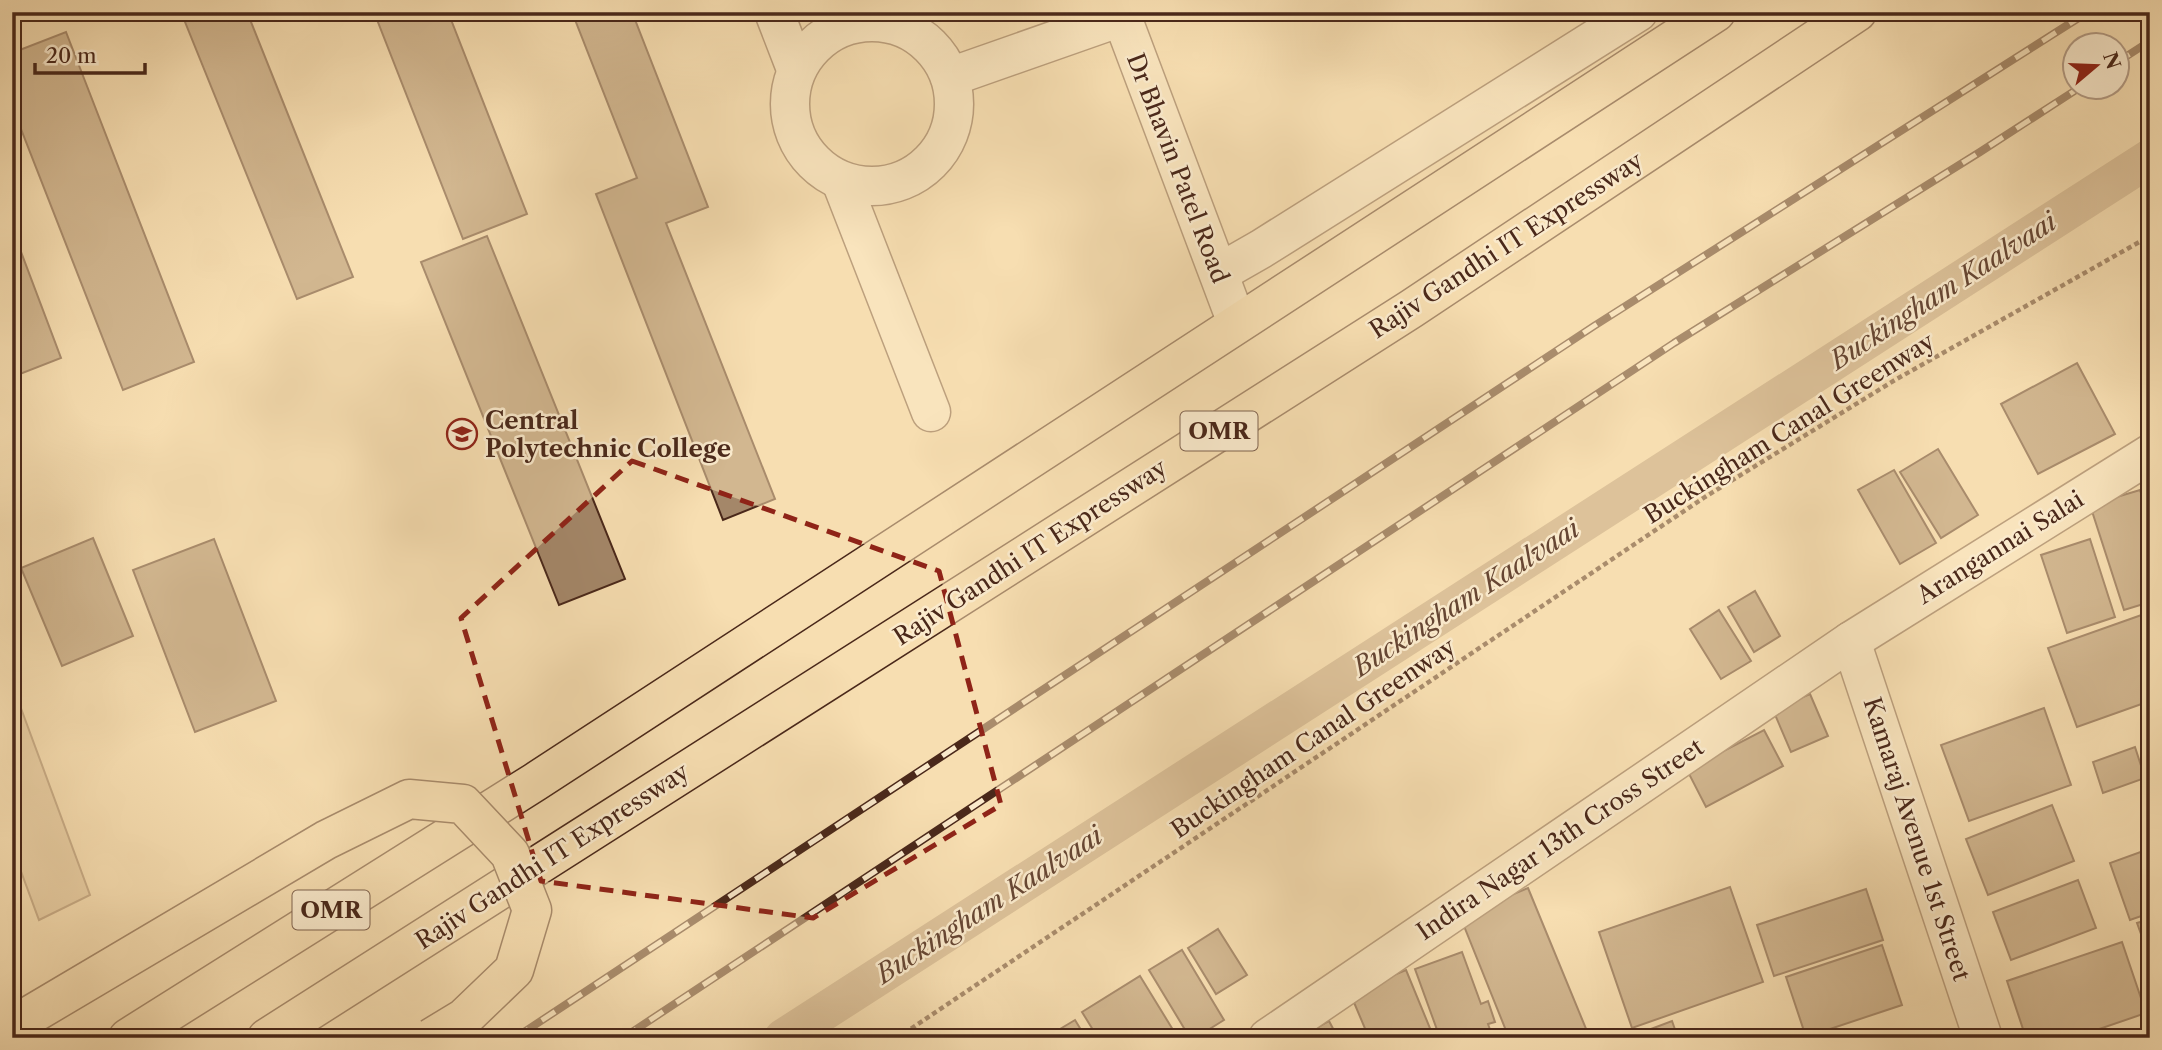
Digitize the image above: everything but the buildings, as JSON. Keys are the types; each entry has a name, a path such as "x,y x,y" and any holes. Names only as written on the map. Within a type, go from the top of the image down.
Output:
{"main road":[{"name":"OMR","path":"128,1038 535,782 1716,12"},
{"name":"Rajiv Gandhi IT Expressway","path":"267,1038 1410,309 1857,12"},
{"path":"12,1027 326,840 409,799 463,804 510,855 532,909 514,970 464,1018 431,1038"}],"street":[{"path":"775,12 796,69"},
{"path":"1219,273 1273,242 1638,12"},
{"path":"950,77 1121,14"},
{"name":"Dr Bhavin Patel Road","path":"1121,14 1237,324"},
{"path":"875,21 900,25 921,37 938,55 950,77 954,103 950,130 938,153 918,172 894,184 868,186 841,181 818,167 801,147 791,121 790,108 796,69 810,48 828,33 851,23 875,21"},
{"path":"841,181 931,412"},
{"name":"Arangannai Salai","path":"1851,641 2147,466"},
{"name":"Indira Nagar 13th Cross Street","path":"1268,1038 1851,641"},
{"name":"Kamaraj Avenue 1st Street","path":"1851,641 1983,1038"},
{"path":"12,1027 16,1038"}],"path":[{"name":"Buckingham Canal Greenway","path":"897,1038 1705,497 1895,380 2150,236"}],"highlighted area":[{"path":"632,461 939,571 1001,805 813,918 541,881 461,618"}],"shaded area":[{"path":"12,684 90,895 39,920 12,847"}],"waterway":[{"name":"Buckingham Kaalvaai","path":"783,1038 2150,158"}],"railway":[{"path":"515,1038 1594,326 2088,12"},
{"path":"2130,54 2150,41"},
{"path":"623,1038 1674,343 2060,100"}],"place":[{"name":"Central Polytechnic College","path":"462,434"}]}
